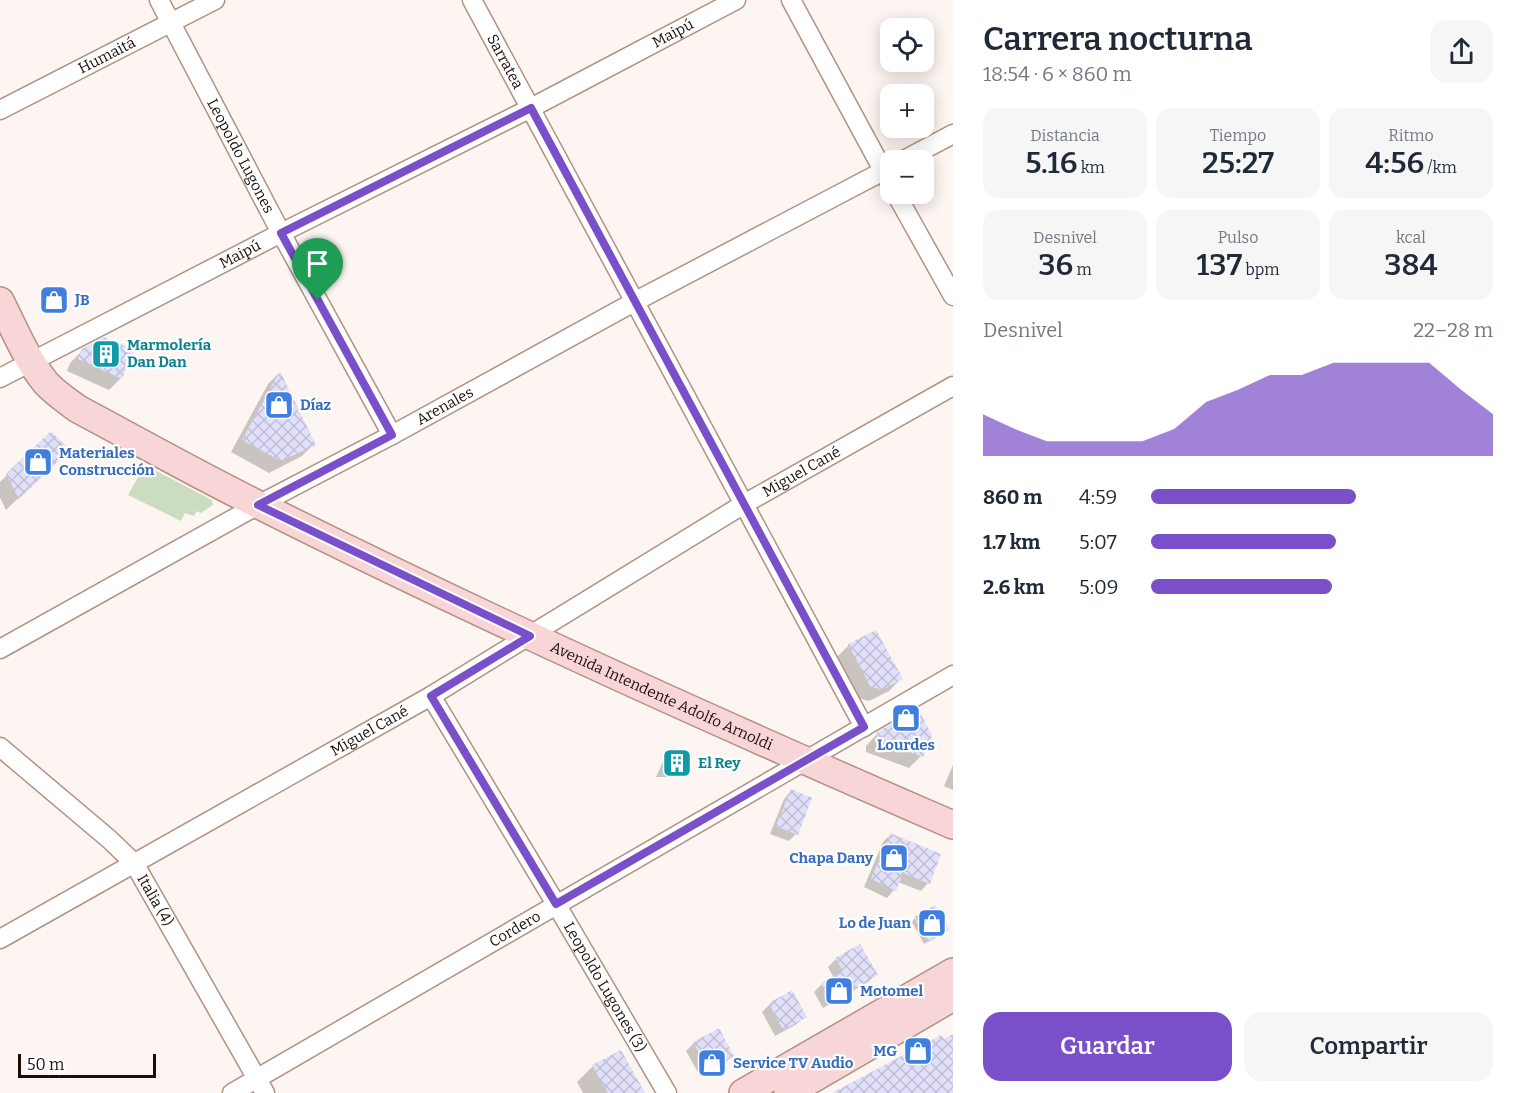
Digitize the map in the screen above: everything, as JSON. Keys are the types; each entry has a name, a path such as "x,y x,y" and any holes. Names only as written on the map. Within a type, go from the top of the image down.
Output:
{"main road":[{"name":"Avenida Intendente Adolfo Arnoldi","path":"0,301 31,361 45,382 58,395 78,409 258,505 530,636 804,761 953,825"},
{"path":"742,1093 953,972"},
{"path":"788,1093 953,997"}],"street":[{"name":"Leopoldo Lugones","path":"159,0 281,233 392,435"},
{"name":"Humaitá","path":"0,110 215,0"},
{"name":"Sarratea","path":"472,0 864,727"},
{"name":"Maipú","path":"0,378 281,233 531,108 735,0"},
{"path":"790,0 880,160"},
{"path":"923,150 953,134"},
{"name":"Arenales","path":"0,649 258,505 392,435 634,302 880,178"},
{"path":"902,204 953,296"},
{"name":"Miguel Cané","path":"0,939 431,696 744,504 953,386"},
{"name":"Cordero","path":"232,1093 261,1086 556,904 953,675"},
{"name":"Leopoldo Lugones (3)","path":"431,696 667,1093"},
{"name":"Italia (4)","path":"0,747 109,838 134,863 261,1086"}],"green space":[{"path":"145,465 212,500 213,505 201,513 197,511 194,516 185,513 181,521 128,495"}],"building":[{"name":"Marmolería Dan Dan","path":"104,337 135,350 122,379 78,359 82,349"},
{"name":"Díaz","path":"280,371 316,445 281,461 242,440"},
{"name":"Materiales Construcción","path":"51,431 70,450 19,499 6,474"},
{"path":"876,630 903,679 882,690 870,686 848,644"},
{"path":"918,709 932,735 923,757 877,740 877,732"},
{"name":"El Rey","path":"672,747 692,756 686,770 662,770"},
{"path":"791,789 812,798 798,835 776,826"},
{"name":"Chapa Dany","path":"890,833 941,854 930,884 903,873 896,891 871,879"},
{"name":"Lo de Juan","path":"935,905 949,930 928,942 914,917"},
{"path":"860,944 878,975 831,1001 821,983 843,971 835,958"},
{"path":"792,990 807,1017 783,1030 769,1003"},
{"path":"719,1028 734,1056 708,1070 693,1042"},
{"path":"953,1034 953,1093 832,1093 941,1035 944,1039"},
{"path":"621,1050 645,1093 608,1093 592,1065"}],"place":[{"name":"JB","path":"54,300"},
{"name":"Marmolería Dan Dan","path":"106,354"},
{"name":"Díaz","path":"279,405"},
{"name":"Materiales Construcción","path":"38,462"},
{"name":"Lourdes","path":"906,718"},
{"name":"El Rey","path":"677,763"},
{"name":"Chapa Dany","path":"894,858"},
{"name":"Lo de Juan","path":"932,923"},
{"name":"Motomel","path":"839,991"},
{"name":"MG","path":"918,1051"},
{"name":"Service TV Audio","path":"712,1063"}],"route":[{"path":"531,108 864,727 556,904 431,696 530,636 258,505 392,435 318,300 281,233 531,108"}]}
